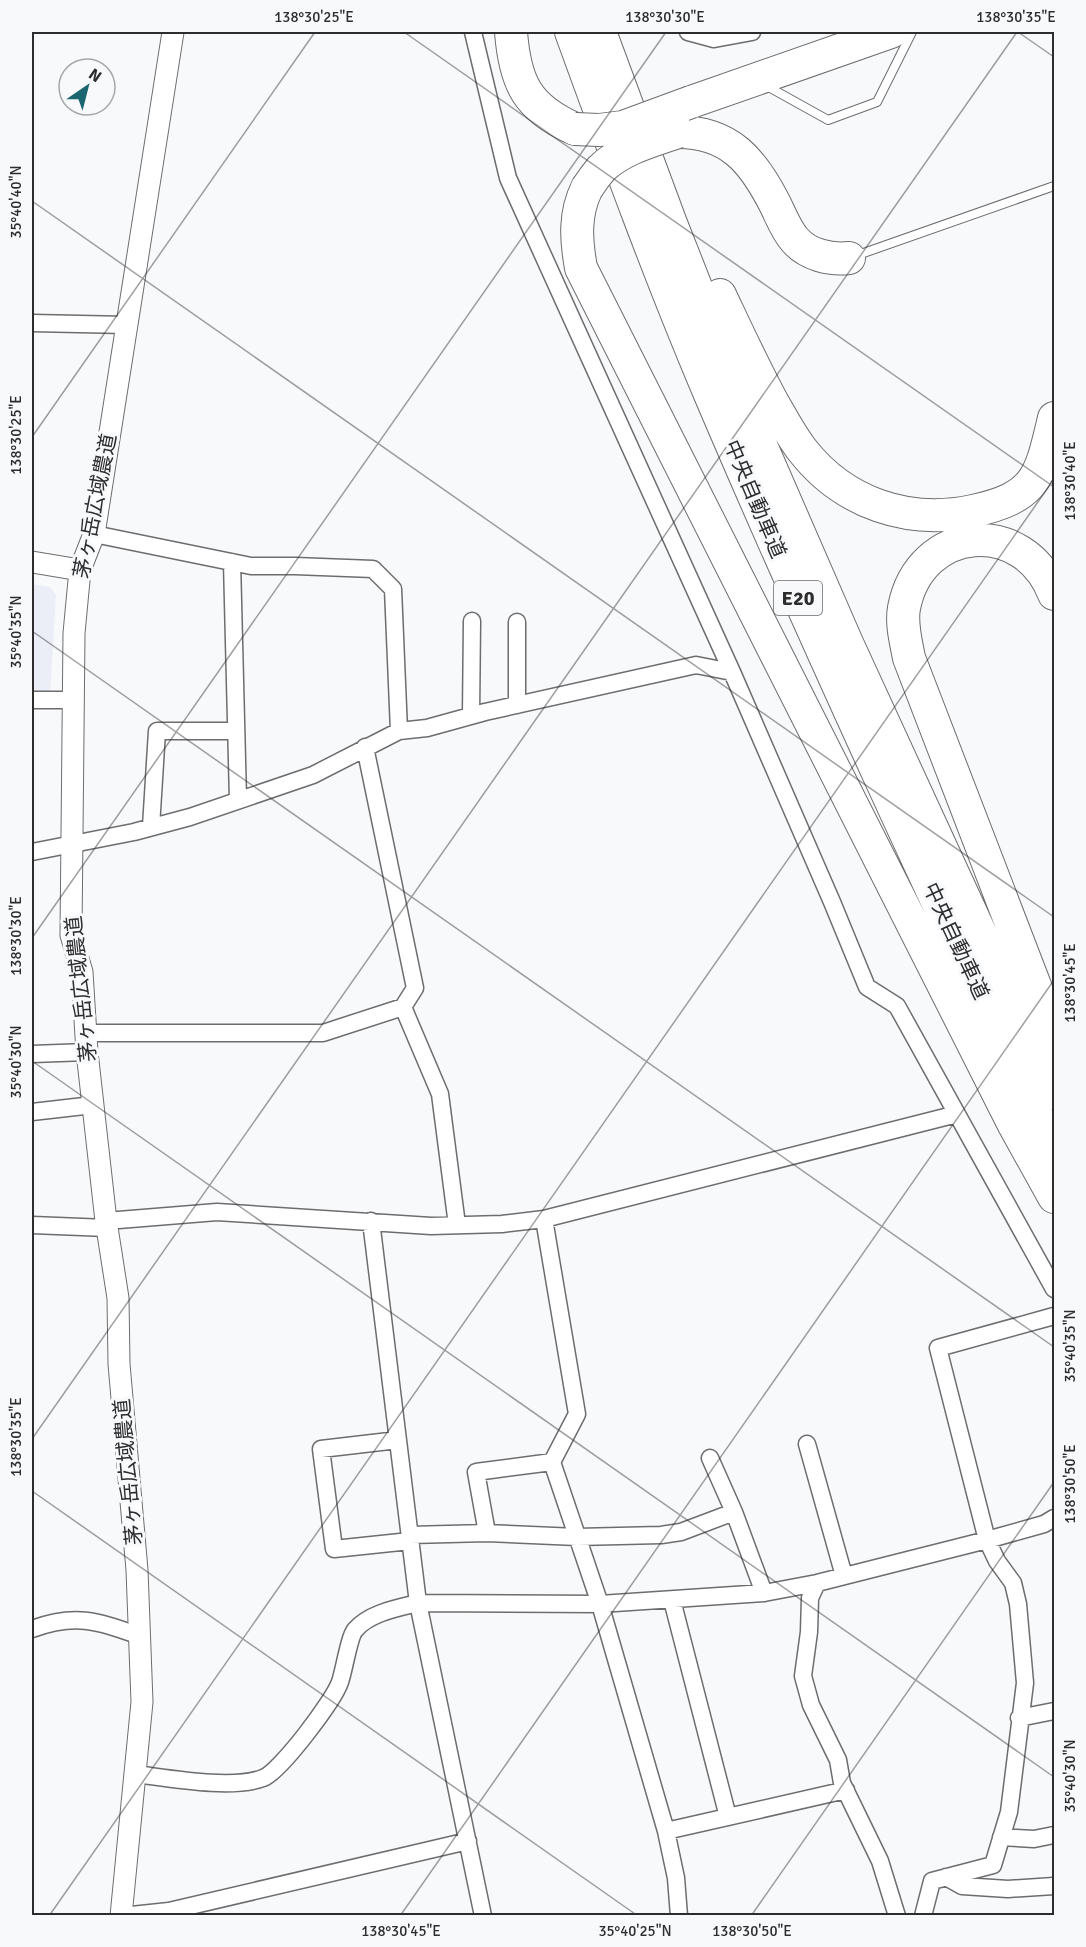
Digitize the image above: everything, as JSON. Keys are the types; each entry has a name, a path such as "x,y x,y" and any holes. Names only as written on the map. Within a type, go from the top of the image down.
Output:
{"highway":[{"path":"511,32 518,76 531,100 553,119 575,129 599,130 623,127 891,32"},
{"name":"中央自動車道","path":"571,32 640,221 708,390 824,656 1054,1152"},
{"path":"601,32 754,368 796,442 822,472 866,502 893,512 943,516 987,508 1018,495 1032,483 1044,462 1054,418"},
{"name":"中央自動車道","path":"601,32 670,221 733,381 847,643 1054,1093"},
{"path":"849,258 836,260 822,256 796,242 788,232 761,177 741,155 712,136 696,132 678,132 631,149 612,160 587,188 580,202 576,240 581,268 1014,1125 1054,1197"},
{"path":"1054,594 1049,580 1040,567 1017,550 983,539 963,540 945,547 918,573 908,591 903,610 909,658 1054,1035"}],"street":[{"name":"茅ヶ岳広域農道","path":"122,1916 142,1702 140,1636 137,1570 118,1364 118,1298 86,1043 82,972 72,935 72,700 74,633 80,570 94,534 174,32"},
{"path":"473,32 508,178 732,672 867,987 897,1006 1054,1289"},
{"path":"688,32 714,39 752,32"},
{"path":"32,323 127,325"},
{"path":"94,534 251,566 373,569 393,589 399,731"},
{"path":"32,562 80,570"},
{"path":"232,562 238,800"},
{"path":"471,716 472,621"},
{"path":"517,622 518,705"},
{"path":"32,852 151,827 238,800 313,775 399,731 427,728 696,665 732,672"},
{"path":"32,700 72,700"},
{"path":"151,827 158,731 236,731"},
{"path":"32,1054 86,1043 323,1033 403,1007 415,988 365,747"},
{"path":"403,1007 440,1094 457,1225"},
{"path":"32,1112 93,1105"},
{"path":"32,1225 107,1224 217,1212 430,1226 544,1220 957,1114"},
{"path":"544,1220 577,1414 552,1462 600,1604 666,1831 676,1878 679,1916"},
{"path":"371,1221 418,1603 483,1916"},
{"path":"923,1916 932,1881 993,1865 1009,1812 1025,1683 1013,1583 997,1561 987,1540 938,1348 1054,1316"},
{"path":"398,1440 321,1449 334,1549 410,1538 487,1533 578,1537 661,1535 681,1532 734,1512"},
{"path":"807,1444 844,1576"},
{"path":"710,1458 734,1512 764,1593"},
{"path":"487,1533 476,1472 552,1462"},
{"path":"135,1774 203,1782 241,1782 264,1778 296,1748 339,1685 354,1630 390,1610 418,1603 600,1604 764,1593 844,1576 987,1540 1044,1524 1054,1518"},
{"path":"817,1582 810,1598 809,1632 803,1676 811,1705 838,1760 846,1790 880,1861 897,1916"},
{"path":"672,1600 728,1817"},
{"path":"32,1629 71,1620 96,1621 140,1636"},
{"path":"1019,1718 1054,1711"},
{"path":"666,1831 846,1790"},
{"path":"1001,1837 1034,1839 1054,1835"},
{"path":"122,1916 169,1911 468,1841"},
{"path":"946,1877 962,1886 1008,1889 1054,1886"}],"lane":[{"path":"755,80 828,120 877,102 912,32"},
{"path":"849,258 1054,186"}],"shaded area":[{"path":"32,584 50,587 56,595 50,695 32,695"}]}
